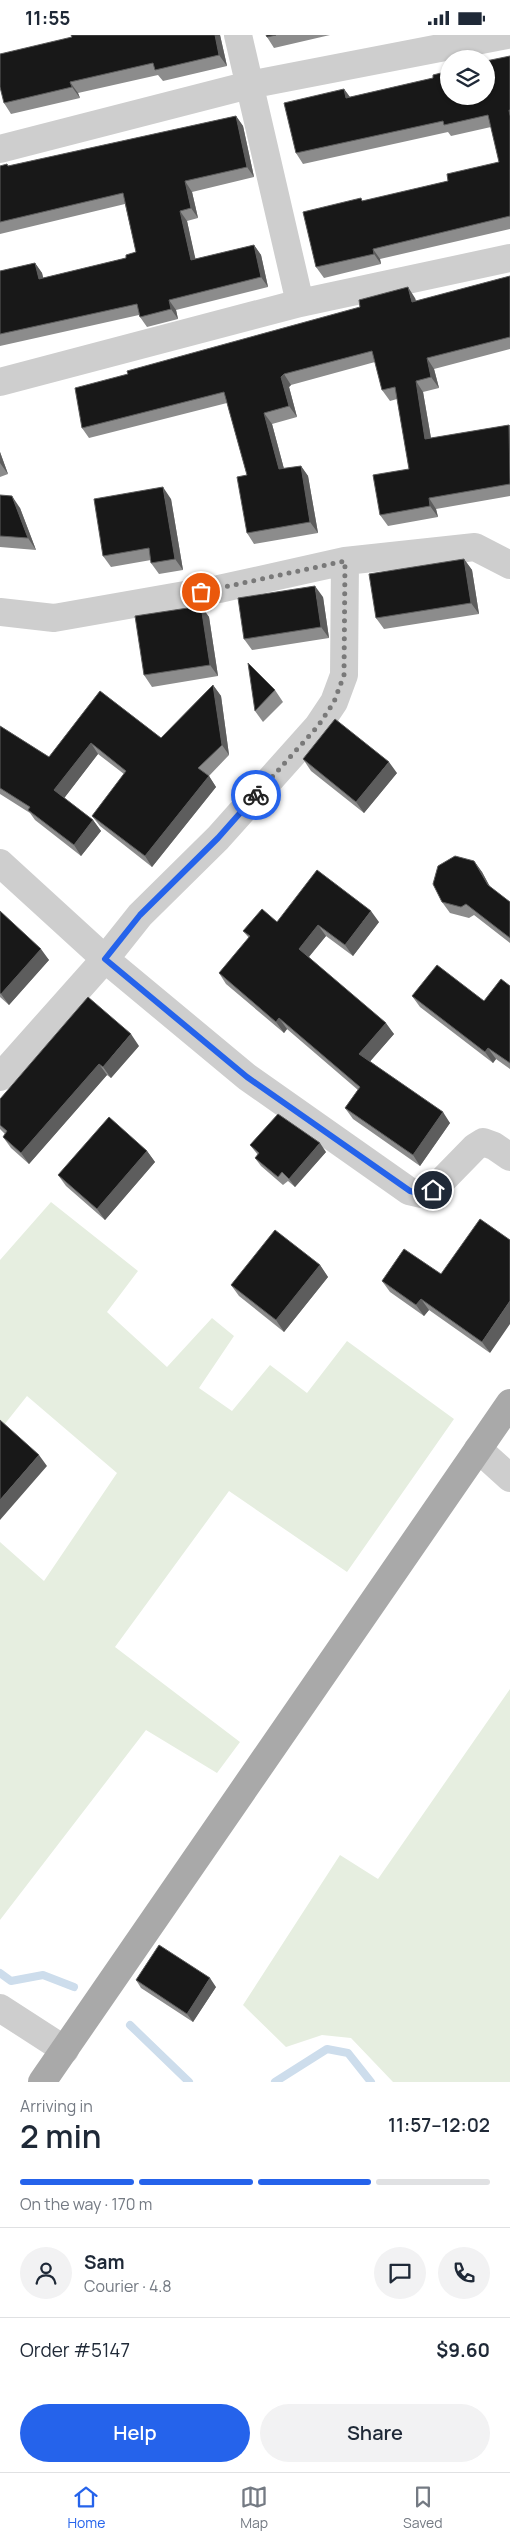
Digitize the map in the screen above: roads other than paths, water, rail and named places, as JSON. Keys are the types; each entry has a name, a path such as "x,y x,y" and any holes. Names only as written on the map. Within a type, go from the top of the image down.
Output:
{"main road":[{"path":"42,2082 510,1403"}],"street":[{"path":"238,35 300,303"},
{"path":"0,149 249,85 507,35"},
{"path":"0,382 300,303 510,258"},
{"path":"0,612 54,618 219,589 345,561 475,547 510,565"},
{"path":"0,1077 105,959 140,915 218,838 318,726 334,702 344,675 345,561"},
{"path":"0,863 105,959 247,1077 410,1191 422,1194 433,1190 475,1147 483,1142 494,1146 510,1157"},
{"path":"478,1449 510,1478"},
{"path":"0,2008 65,2050"}],"waterway":[{"path":"0,1973 11,1981 43,1975 74,1987"},
{"path":"130,2025 189,2082"},
{"path":"275,2082 327,2049 348,2053 371,2082"}]}
